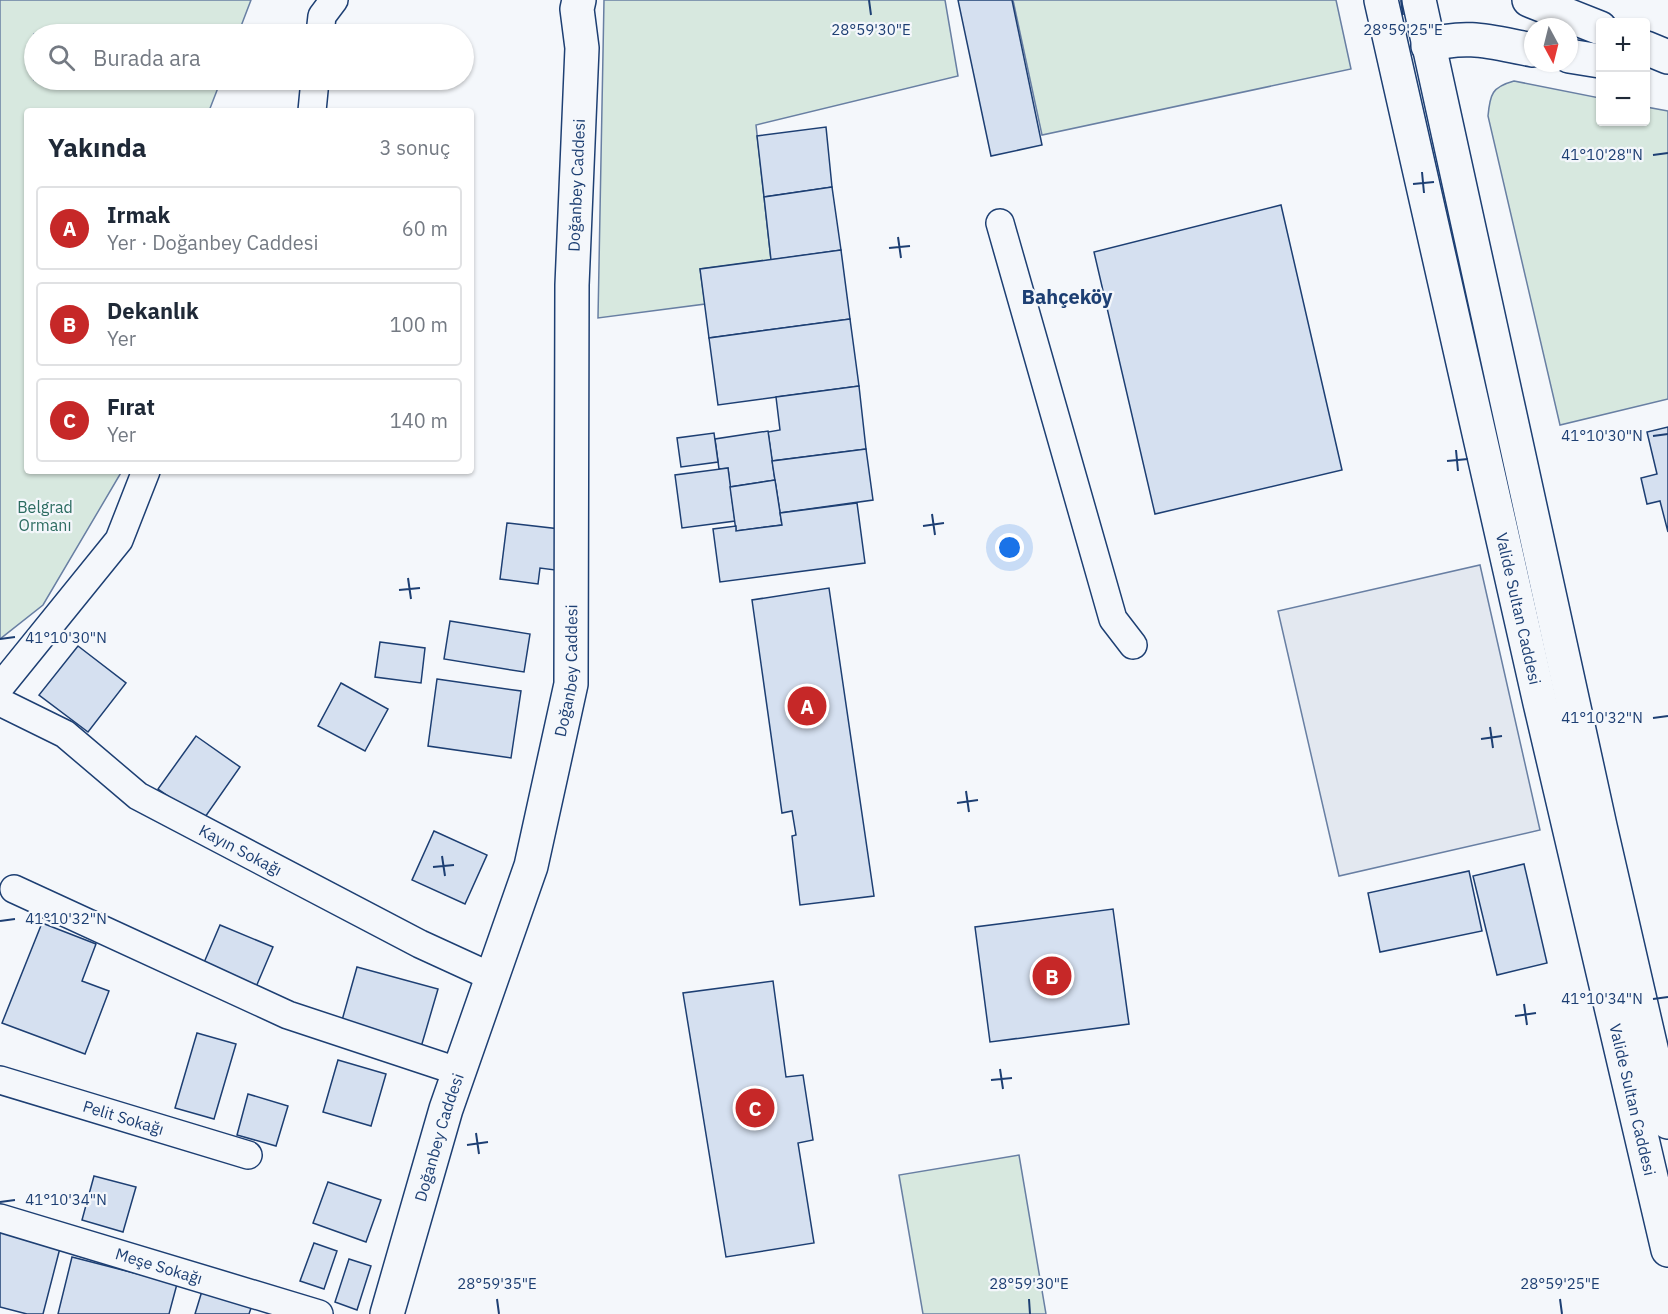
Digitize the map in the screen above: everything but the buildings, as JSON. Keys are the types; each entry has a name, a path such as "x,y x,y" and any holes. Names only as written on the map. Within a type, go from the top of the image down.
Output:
{"main road":[{"name":"Valide Sultan Caddesi","path":"1419,0 1626,1007 1668,1250"},
{"path":"1540,2 1596,26"},
{"name":"Doğanbey Caddesi","path":"387,1314 446,1109 531,866 571,684 572,285 582,48 575,3"},
{"name":"Valide Sultan Caddesi","path":"1386,4 1626,1007 1668,1122"},
{"path":"1428,46 1446,40 1468,38 1524,48"},
{"path":"1650,50 1668,57"},
{"path":"1578,58 1596,61"},
{"path":"1650,70 1668,73"}],"street":[{"path":"321,24 322,16 334,0"},
{"path":"312,108 314,90"},
{"path":"1000,224 1113,619 1133,645"},
{"path":"0,687 119,540 145,474"},
{"name":"Kayın Sokağı","path":"0,702 65,734 138,796 420,944 492,977"},
{"path":"14,889 288,1015 460,1072"},
{"name":"Pelit Sokağı","path":"0,1080 248,1155"},
{"name":"Meşe Sokağı","path":"0,1218 319,1314"}],"green space":[{"name":"Belgrad Ormanı","path":"0,0 251,0 242,24 24,24 24,90 217,90 210,108 24,108 24,474 120,474 43,605 0,639"},
{"path":"604,0 945,0 958,76 756,125 771,260 700,269 705,304 598,318"},
{"path":"1013,0 1336,0 1351,69 1042,135"},
{"path":"1514,81 1596,97 1596,126 1650,126 1650,108 1668,111 1668,399 1560,425 1488,116 1491,97 1501,86"},
{"path":"1019,1155 1046,1314 923,1314 899,1175"}],"shaded area":[{"path":"1480,565 1540,830 1339,876 1278,611"}],"place":[{"name":"Irmak","path":"807,706"},
{"name":"Dekanlık","path":"1052,976"},
{"name":"Fırat","path":"755,1108"}],"district":[{"name":"Bahçeköy","path":"1067,297"}]}
